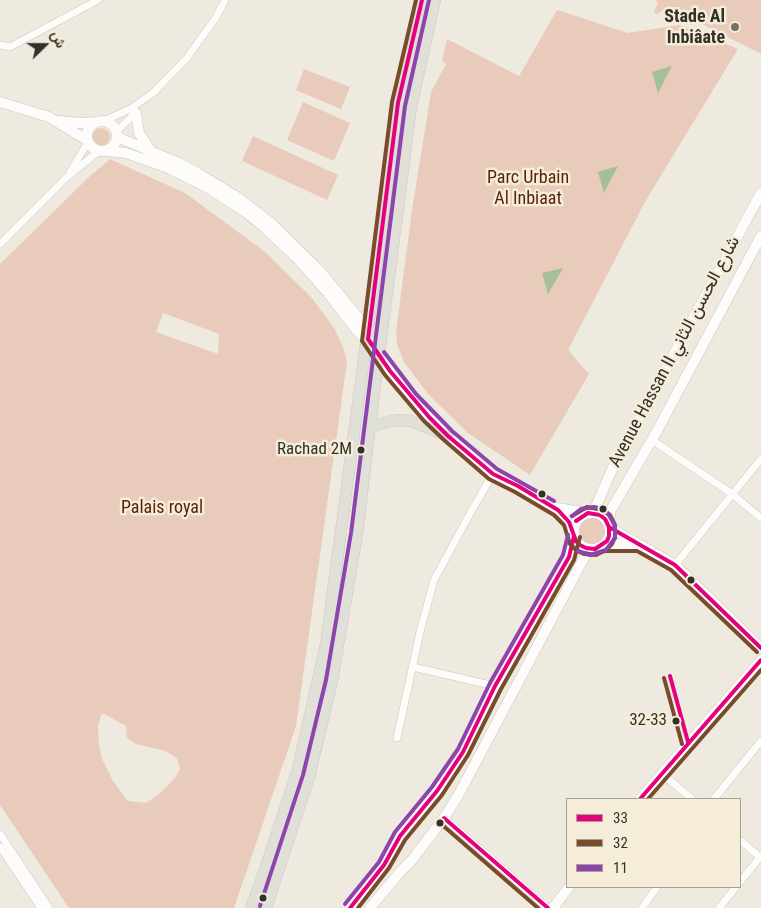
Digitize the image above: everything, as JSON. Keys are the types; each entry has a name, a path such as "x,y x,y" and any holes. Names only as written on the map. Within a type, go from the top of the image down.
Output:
{"main road":[{"path":"251,908 297,773 326,644 398,103 422,0"},
{"path":"266,908 309,777 332,681 357,534 411,107 435,0"},
{"path":"370,428 397,420 411,421 448,436"},
{"path":"297,773 309,777"}],"street":[{"path":"0,45 10,47 98,0"},
{"path":"67,177 88,141 89,129 130,109 147,97 186,59 225,0"},
{"path":"0,244 67,177 115,144 117,135 147,97"},
{"path":"0,102 54,120 88,141 92,148 126,153 166,167 210,189 247,213 296,257 327,292 358,332 368,339"},
{"path":"136,113 139,133 151,150"},
{"path":"54,120 101,122 112,125 117,135 179,163 218,185 272,224 304,254 333,287 357,316 378,360 448,436 493,474 552,506 563,515 580,545 586,548 619,544 639,545"},
{"name":"Avenue Hassan II شارع الحسن الثاني","path":"590,513 761,193"},
{"name":"Avenue Hassan II شارع الحسن الثاني","path":"609,525 610,510 652,440 761,236"},
{"path":"652,440 732,494 761,518"},
{"path":"674,565 761,459"},
{"path":"397,738 420,632 434,580 493,474"},
{"path":"552,506 600,515 609,525 674,565 761,648"},
{"path":"350,908 384,865 400,836 458,761 495,686 569,557 576,521 583,515 590,513"},
{"path":"370,908 412,860 444,818 487,743 516,683 585,556 590,551 599,547 609,536 609,525"},
{"path":"641,798 761,660"},
{"path":"413,667 495,686"},
{"path":"715,798 761,741"},
{"path":"661,773 691,798"},
{"path":"444,818 548,908"},
{"path":"0,834 49,908"},
{"path":"741,841 761,857 741,881"},
{"path":"0,847 41,908"},
{"path":"553,908 568,888"},
{"path":"642,908 656,888"},
{"path":"719,908 735,888"}],"green space":[{"name":"Stade Al Inbiâate","path":"654,0 761,0 761,54 677,11 673,18 668,18 665,16 671,9 667,7 657,14 654,12 658,2"},
{"name":"Parc Urbain Al Inbiaat","path":"557,10 628,33 679,25 738,49 646,200 568,350 589,374 530,475 468,433 429,395 404,362 397,344 396,332 412,210 431,92 446,64 442,61 447,39 519,76"},
{"path":"304,69 350,87 341,109 296,90"},
{"path":"303,102 350,123 334,161 287,140"},
{"path":"97,128 105,128 110,133 108,144 97,146 92,141 92,133"},
{"path":"253,136 338,175 327,200 242,161"},
{"name":"Palais royal","path":"110,159 185,193 264,251 311,297 334,328 343,347 347,362 296,726 234,908 69,908 0,805 0,264 91,175","holes":["163,313 219,334 218,354 156,332","102,713 126,726 127,738 136,744 165,751 177,758 180,769 175,778 160,793 146,803 128,801 113,781 103,761 99,746 98,725"]},
{"path":"592,517 602,521 606,531 602,541 592,545 582,541 578,531 582,521"}],"shaded area":[{"path":"672,66 658,93 652,72"},
{"path":"618,166 604,193 598,172"},
{"path":"563,268 548,294 542,273"}],"transit line":[{"name":"32","path":"416,0 392,102 362,341 385,375 424,421 489,479 554,515 564,525 570,544 576,550 584,554 596,555 606,550 612,544 615,537 615,525 610,515 603,510 587,507 572,516"},
{"name":"33","path":"422,0 398,103 368,339 390,371 429,417 448,436 493,474 518,486 558,510 569,522 576,541 580,545 595,549 607,541 609,527 605,519 600,515 588,513 576,521"},
{"name":"11","path":"260,906 303,775 326,680 351,533 405,106 429,0"},
{"name":"11","path":"384,352 416,394 452,431 497,469 554,501"},
{"name":"11","path":"572,516 581,509 594,507 603,509 615,526 615,538 606,550 590,555 578,551"},
{"name":"33","path":"609,527 675,565 761,648"},
{"name":"11","path":"345,904 379,862 395,832 432,787 458,749 490,683 563,555 568,535"},
{"name":"33","path":"350,908 384,865 400,836 437,791 463,752 495,686 569,557 574,536"},
{"name":"32","path":"358,908 389,868 405,840 442,795 468,755 501,689 574,560 580,537"},
{"name":"32","path":"584,553 595,555 605,551 637,551 671,570 757,652"},
{"name":"33","path":"641,798 761,660"},
{"name":"32","path":"649,798 761,670"},
{"name":"33","path":"670,676 688,742"},
{"name":"32","path":"664,678 682,744"},
{"name":"33","path":"444,818 548,908"},
{"name":"32","path":"440,823 538,908"}],"place":[{"name":"Stade Al Inbiâate","path":"735,27"},
{"name":"Rachad 2M","path":"361,450"},
{"name":"32-33","path":"676,721"}]}
